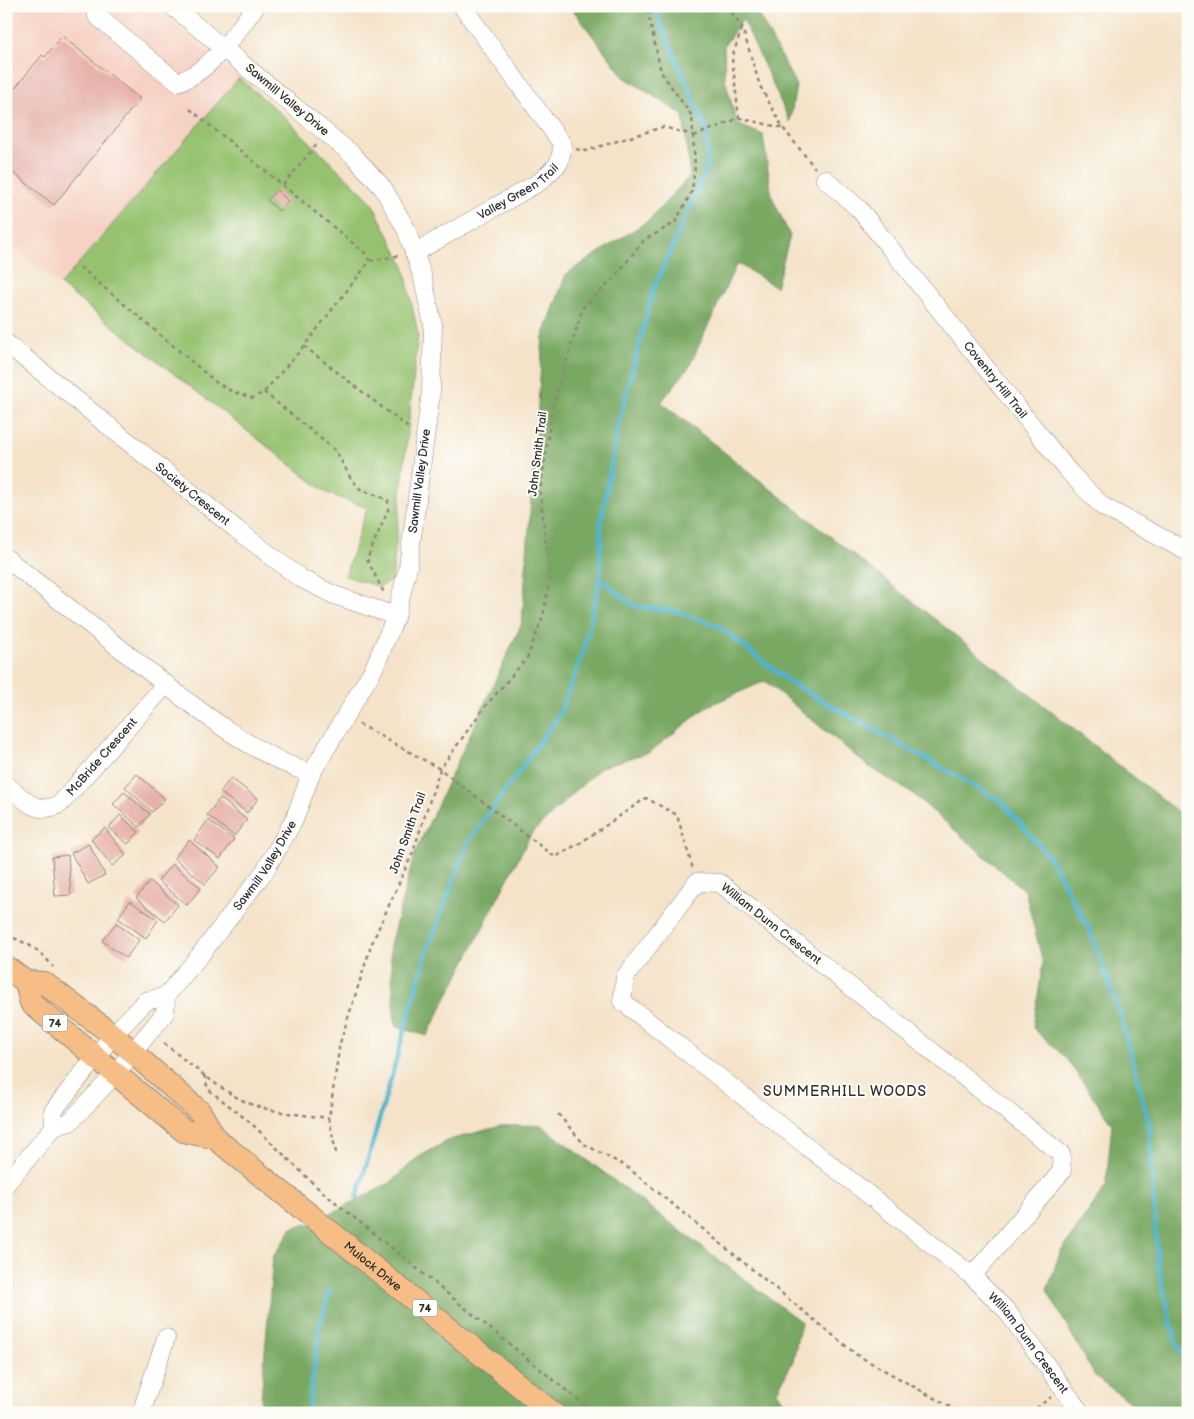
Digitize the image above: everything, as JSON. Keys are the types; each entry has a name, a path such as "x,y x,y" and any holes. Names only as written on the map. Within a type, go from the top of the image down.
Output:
{"main road":[{"name":"Mulock Drive","path":"6,967 26,982 44,982 113,1035 200,1112 215,1138 553,1413"},
{"name":"Mulock Drive","path":"26,982 31,1003 184,1131 215,1138"}],"street":[{"path":"95,6 97,16 177,82 189,80 223,48 256,6"},
{"name":"Sawmill Valley Drive","path":"166,996 165,1013 116,1074 70,1122 54,1127 54,1111 113,1035 146,1001 166,996 202,954 264,872 294,820 310,774 374,668 396,616 408,567 431,392 433,325 422,275 406,229 383,188 353,155 172,6"},
{"name":"Valley Green Trail","path":"414,253 541,181 559,163 563,145 462,6"},
{"name":"Coventry Hill Trail","path":"825,179 859,209 1069,472 1102,506 1188,552"},
{"name":"Society Crescent","path":"6,343 236,529 300,578 334,595 396,616"},
{"path":"6,558 166,684 228,730 257,749 310,774"},
{"name":"McBride Crescent","path":"6,785 35,809 50,809 60,804 166,684"},
{"name":"William Dunn Crescent","path":"972,1276 1062,1171 1061,1154 720,883 697,882 625,977 622,1001 972,1276 1006,1310 1081,1413"},
{"path":"6,1184 54,1127"},
{"path":"141,1413 166,1338"}],"path":[{"name":"John Smith Trail","path":"336,1152 329,1118 340,1043 372,943 413,852 440,769 483,709 527,658 543,616 550,578 540,492 553,405 583,307 612,279 644,240 675,223 692,191 695,166 692,116 662,72 648,12 642,6"},
{"path":"727,6 742,27 760,86 783,128 825,179"},
{"path":"739,118 732,58 742,27"},
{"path":"190,109 366,253 370,261"},
{"path":"563,145 585,151 663,127 694,136 739,118 783,128"},
{"path":"283,186 319,141"},
{"path":"80,267 217,383 233,392 253,398 264,392 304,346 370,261 414,253"},
{"path":"304,346 424,439"},
{"path":"264,392 336,451 350,477 360,489 388,500 388,510 367,559 396,616"},
{"path":"346,714 355,722 440,769 556,857 646,798 677,816 697,882"},
{"path":"164,1043 204,1075 251,1104 274,1111 329,1118"},
{"path":"204,1075 208,1089 252,1124 318,1189 594,1413"},
{"path":"558,1114 584,1144 627,1167 857,1355 961,1413"},
{"path":"1030,1413 1063,1388"}],"shaded area":[{"path":"6,6 151,6 239,78 60,285 6,241"}],"green space":[{"path":"570,6 754,6 796,85 790,122 743,19 724,46 725,79 737,124 763,135 772,197 790,236 776,287 737,263 689,367 661,402 1188,820 1188,1413 1144,1413 1095,1376 1047,1290 1060,1253 1106,1186 1112,1124 1066,1058 1033,1028 1043,963 1025,891 913,794 868,766 765,681 708,706 650,752 601,767 531,834 427,1036 395,1026 390,945 415,853 522,623 543,337 566,274 649,220 690,176 683,115 624,77"},
{"path":"239,78 278,111 371,201 404,266 418,335 392,580 380,587 345,576 367,508 327,493 60,285"},
{"path":"541,1125 801,1322 793,1361 777,1391 791,1413 260,1413 273,1257 292,1228 312,1223 390,1183 417,1158 449,1140 501,1126"}],"building":[{"path":"62,36 140,99 54,205 6,167 6,99 42,55 45,57"},
{"path":"277,190 288,201 279,211 267,200"},
{"path":"137,774 165,799 152,812 125,787"},
{"path":"231,778 258,799 247,813 220,792"},
{"path":"124,792 150,814 139,827 113,804"},
{"path":"220,798 247,820 234,836 207,815"},
{"path":"120,815 139,832 128,844 109,828"},
{"path":"208,820 234,839 220,859 194,840"},
{"path":"105,828 126,855 112,866 91,839"},
{"path":"189,840 220,867 205,884 174,858"},
{"path":"89,844 105,875 88,884 71,853"},
{"path":"68,855 71,895 55,896 52,857"},
{"path":"172,864 201,888 187,905 158,881"},
{"path":"150,881 178,905 165,921 136,898"},
{"path":"130,901 158,920 146,938 118,918"},
{"path":"116,923 139,940 126,958 102,941"}],"waterway":[{"path":"357,1198 427,951 468,842 560,714 583,653 600,579 601,522 619,421 653,291 708,166 706,129 653,6"},
{"path":"600,579 634,606 675,611 718,626 791,683 1001,801 1050,858 1089,929 1121,1016 1149,1124 1158,1267 1176,1342 1188,1363"},
{"path":"308,1413 320,1325 330,1290"}],"district":[{"name":"SUMMERHILL WOODS","path":"845,1091"}]}
